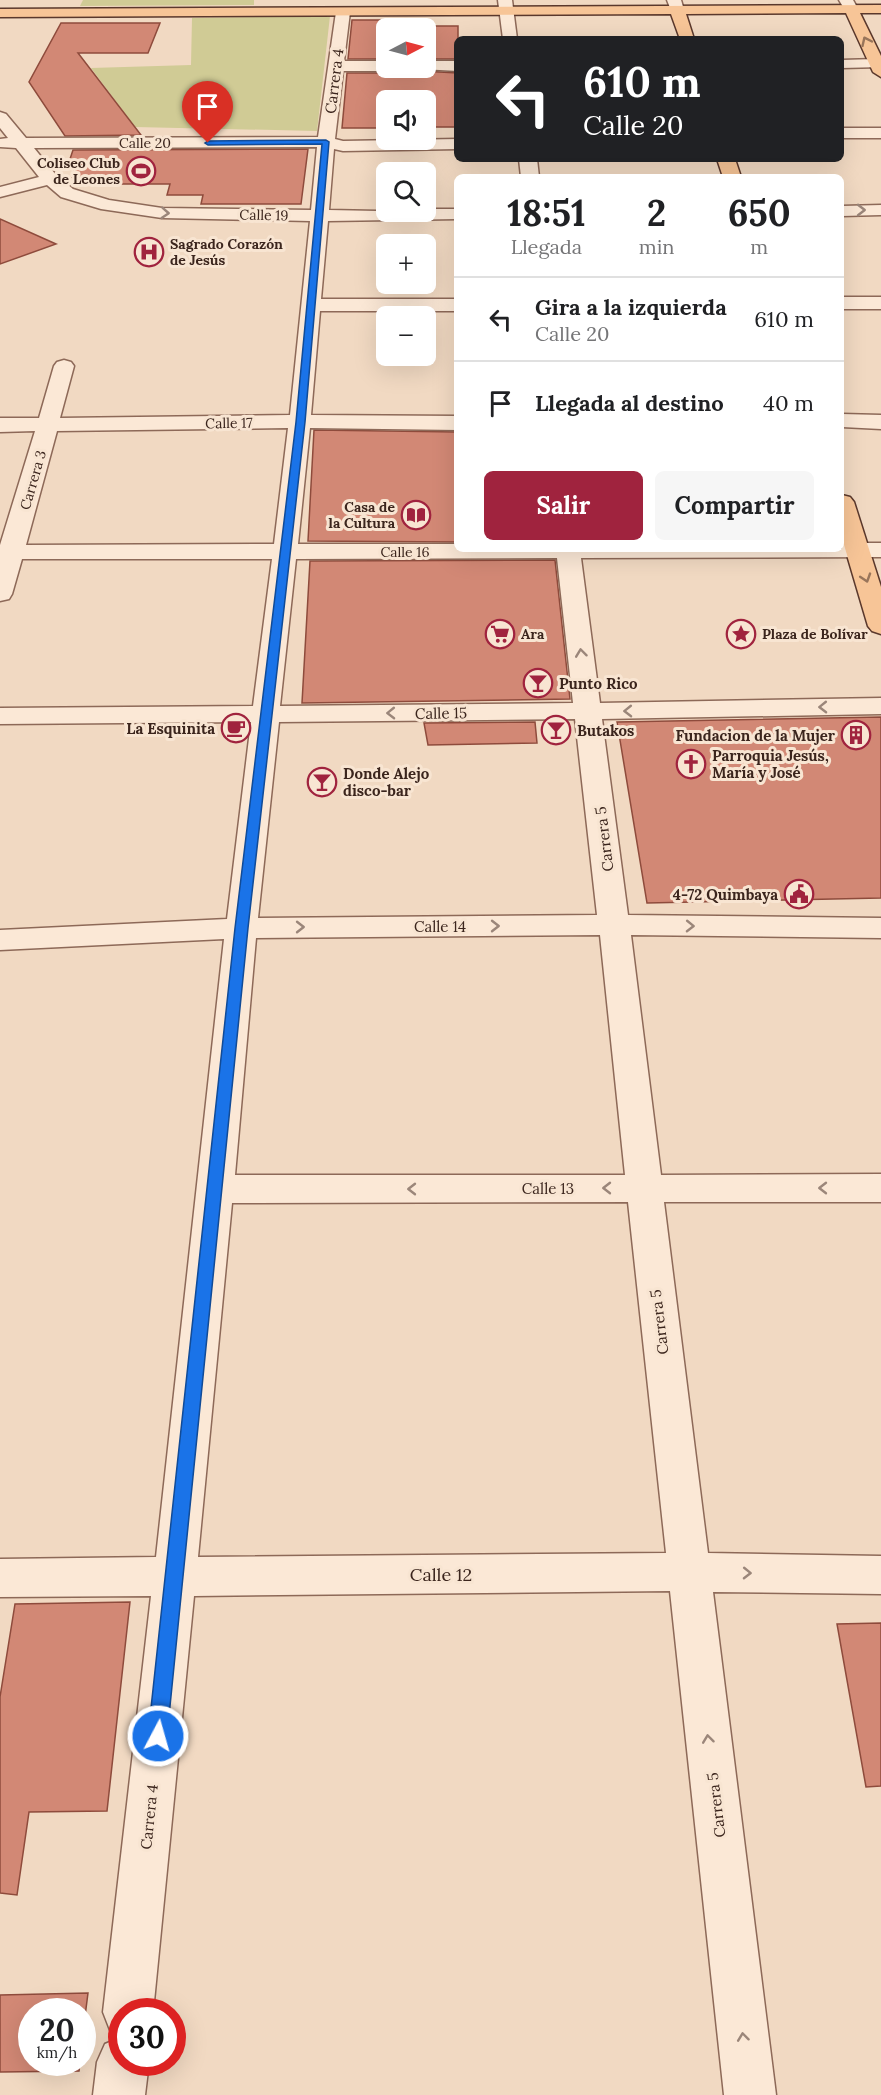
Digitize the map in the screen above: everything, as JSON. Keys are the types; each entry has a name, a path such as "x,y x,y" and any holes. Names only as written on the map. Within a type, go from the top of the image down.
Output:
{"main road":[{"path":"676,5 686,36"},
{"path":"0,13 343,12 506,6 676,5 848,5 881,9"},
{"path":"848,5 879,68"},
{"path":"844,509 881,626"}],"street":[{"path":"506,6 510,36"},
{"name":"Carrera 4","path":"130,1998 216,1189 241,928 300,422 326,142 343,12"},
{"path":"844,64 879,68"},
{"path":"337,66 376,66"},
{"path":"436,66 454,66"},
{"name":"Calle 19","path":"0,117 50,179 68,193 107,205 162,213 319,224 454,214"},
{"path":"844,133 881,133"},
{"path":"436,135 454,135"},
{"name":"Calle 20","path":"326,142 348,136 376,136"},
{"name":"Calle 20","path":"0,143 326,142 343,146 454,144"},
{"path":"0,192 50,179"},
{"path":"844,211 881,210"},
{"path":"261,233 319,224"},
{"path":"844,303 881,303"},
{"path":"311,305 454,305"},
{"name":"Carrera 3","path":"0,594 6,552 49,426 63,366"},
{"path":"844,421 881,422"},
{"name":"Calle 17","path":"0,425 454,423"},
{"name":"Calle 16","path":"844,550 881,550"},
{"name":"Calle 16","path":"6,552 454,551"},
{"name":"Carrera 5","path":"568,552 614,925 750,2095"},
{"name":"Calle 15","path":"0,716 881,706"},
{"name":"Calle 14","path":"0,940 241,928 614,925 881,928"},
{"name":"Calle 13","path":"216,1189 881,1188"},
{"name":"Calle 12","path":"0,1578 689,1572 881,1575"},
{"path":"119,2095 121,2076"}],"shaded area":[{"path":"83,0 254,0 254,5 80,6"},
{"path":"330,16 317,131 135,127 91,68 191,65 192,18"}],"building":[{"path":"352,20 376,20 376,59 348,59"},
{"path":"61,23 160,23 148,53 78,53 141,135 65,136 29,82"},
{"path":"436,26 458,26 458,36 454,36 454,59 436,59"},
{"path":"436,72 454,73 454,127 436,127 436,90 376,90 376,128 342,128 347,73 376,73 376,78 436,78"},
{"path":"308,149 301,204 201,204 203,195 167,195 170,184 98,184 100,177 72,177 76,165 68,165 73,150"},
{"path":"0,219 56,244 0,264"},
{"path":"314,430 454,432 454,542 308,541"},
{"path":"555,560 570,699 302,703 310,561"},
{"path":"881,717 881,898 647,903 617,722"},
{"path":"535,722 537,743 428,745 424,723"},
{"path":"130,1602 107,1811 29,1812 17,1895 0,1893 0,1697 15,1604"},
{"path":"881,1623 881,1786 866,1787 837,1624"},
{"path":"88,1993 87,1998 18,1998 18,2072 0,2072 0,1995"}],"place":[{"name":"Coliseo Club de Leones","path":"141,171"},
{"name":"Sagrado Corazón de Jesús","path":"149,252"},
{"name":"Casa de la Cultura","path":"416,515"},
{"name":"Ara","path":"500,634"},
{"name":"Plaza de Bolívar","path":"741,634"},
{"name":"Punto Rico","path":"538,683"},
{"name":"La Esquinita","path":"236,728"},
{"name":"Butakos","path":"556,730"},
{"name":"Fundacion de la Mujer","path":"856,735"},
{"name":"Parroquia Jesús, María y José","path":"691,764"},
{"name":"Donde Alejo disco-bar","path":"322,782"},
{"name":"4-72 Quimbaya","path":"799,894"}],"route":[{"path":"158,1736 216,1189 241,928 300,422 326,142 208,143"}]}
